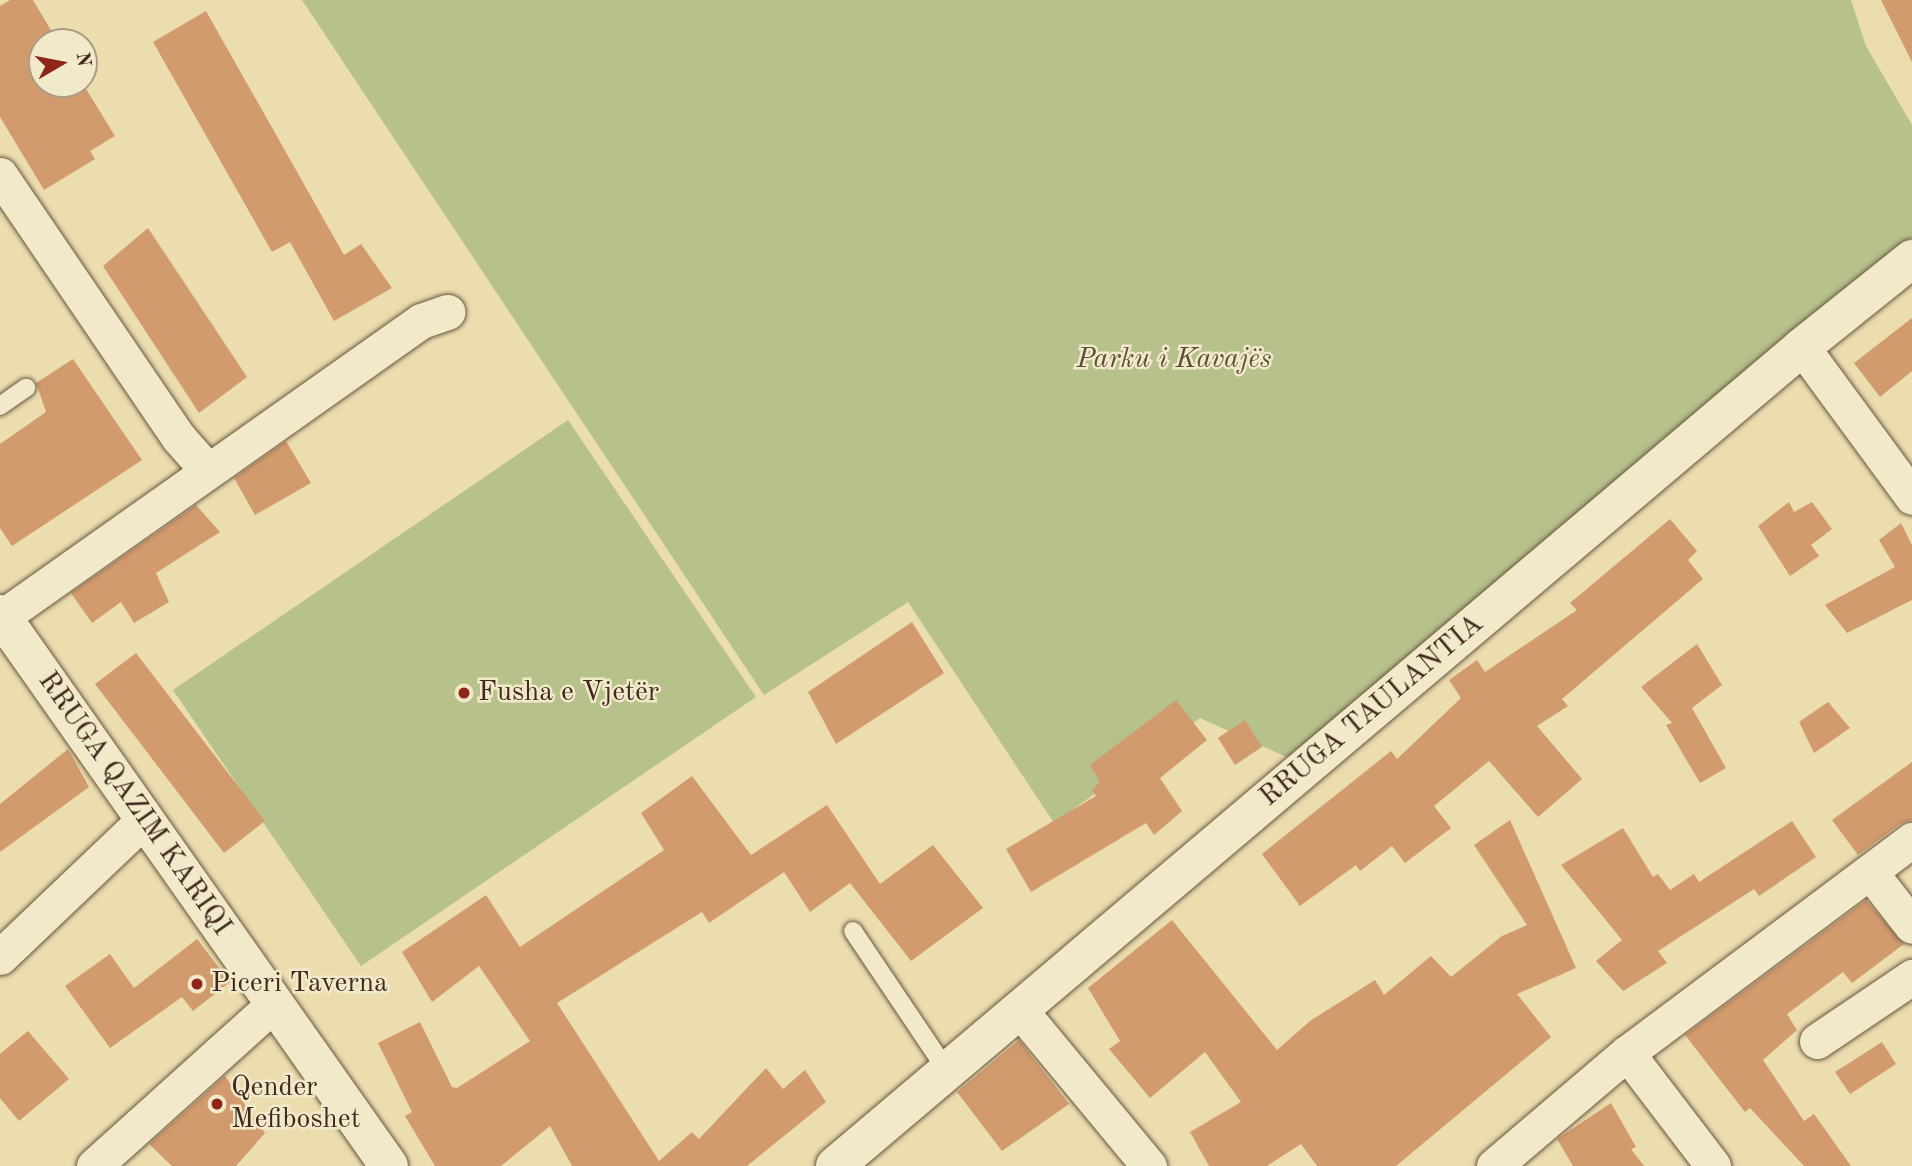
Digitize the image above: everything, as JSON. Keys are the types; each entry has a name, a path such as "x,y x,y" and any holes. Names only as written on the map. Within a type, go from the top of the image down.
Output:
{"street":[{"path":"0,174 179,438 207,470"},
{"name":"RRUGA TAULANTIA","path":"835,1166 1802,347 1912,259"},
{"path":"1,616 421,321 447,312"},
{"path":"1802,347 1912,497"},
{"name":"RRUGA QAZIM KARIQI","path":"1,616 388,1166"},
{"path":"0,957 145,820"},
{"path":"1494,1166 1627,1053 1912,840"},
{"path":"1870,872 1912,926"},
{"path":"1816,1041 1912,977"},
{"path":"94,1166 274,1003"},
{"path":"1019,1009 1149,1166"},
{"path":"1627,1053 1713,1166"}],"lane":[{"path":"0,406 26,388"},
{"path":"853,931 947,1070"}],"green space":[{"name":"Parku i Kavajës","path":"302,0 1851,0 1866,46 1912,125 1912,238 1291,759 1200,718 1054,823 908,602 764,695"},
{"name":"Fusha e Vjetër","path":"568,420 756,697 361,966 173,690"}],"building":[{"path":"10,0 33,0 50,28 28,28 28,98 92,98 115,136 90,151 95,159 44,190 0,117 0,6"},
{"path":"1881,0 1912,0 1912,62"},
{"path":"206,11 344,255 361,244 392,288 334,321 290,242 272,252 153,42"},
{"path":"148,228 247,377 199,413 103,266"},
{"path":"1912,318 1912,371 1880,397 1854,363"},
{"path":"73,359 142,460 12,546 0,528 0,444 46,412 36,383"},
{"path":"286,441 311,483 255,515 234,478"},
{"path":"1789,502 1794,512 1812,502 1832,529 1811,545 1819,556 1790,576 1758,526"},
{"path":"196,505 220,532 156,573 169,602 134,623 121,602 92,623 71,593"},
{"path":"1670,519 1697,551 1688,560 1703,579 1562,699 1568,706 1537,726 1582,779 1538,817 1489,761 1434,806 1451,828 1405,863 1392,846 1360,871 1356,865 1300,906 1262,854 1391,751 1397,759 1461,698 1449,680 1477,660 1485,672 1577,610 1570,603"},
{"path":"1901,523 1912,545 1912,600 1847,633 1825,605 1895,567 1879,540"},
{"path":"912,622 944,673 836,744 808,692"},
{"path":"1697,644 1722,685 1692,708 1726,768 1700,783 1666,725 1672,723 1641,687"},
{"path":"136,653 265,821 224,853 95,684"},
{"path":"1176,700 1207,740 1160,778 1182,811 1154,835 1146,823 1031,892 1006,849 1096,796 1092,790 1100,782 1090,765"},
{"path":"1828,702 1850,728 1814,753 1799,722"},
{"path":"1245,720 1262,747 1235,765 1218,738"},
{"path":"68,749 89,787 0,852 0,804"},
{"path":"1912,762 1912,820 1900,824 1858,855 1832,820"},
{"path":"692,776 751,855 827,805 880,884 933,845 983,908 911,961 850,883 810,912 784,872 709,923 702,912 557,1003 659,1161 692,1132 699,1139 766,1068 783,1089 805,1070 826,1102 747,1166 572,1166 550,1126 501,1166 435,1166 405,1116 412,1112 378,1043 420,1022 452,1087 457,1088 530,1041 479,966 432,1002 402,952 486,895 520,947 664,850 641,813"},
{"path":"1510,820 1576,968 1517,994 1551,1037 1396,1166 1317,1166 1301,1144 1267,1166 1209,1166 1190,1132 1241,1102 1205,1052 1150,1098 1109,1049 1120,1041 1088,988 1172,920 1277,1050 1310,1021 1375,980 1384,995 1431,956 1451,977 1502,936 1527,925 1474,845"},
{"path":"1792,821 1816,857 1759,896 1754,889 1658,951 1667,963 1623,991 1596,961 1622,940 1561,865 1623,828 1653,877 1658,874 1670,890 1694,874 1699,882"},
{"path":"1866,900 1904,944 1852,983 1843,972 1787,1014 1797,1030 1763,1060 1804,1121 1814,1114 1851,1166 1804,1166 1750,1108 1745,1112 1685,1035"},
{"path":"197,939 230,982 193,1011 182,997 110,1048 65,986 110,954 134,988"},
{"path":"28,1031 69,1079 19,1121 0,1098 0,1054"},
{"path":"1019,1040 1069,1104 1002,1151 957,1092"},
{"path":"1882,1042 1896,1064 1850,1094 1835,1072"},
{"name":"Qender Mefiboshet","path":"225,1076 265,1133 236,1166 172,1166 149,1144"},
{"path":"1611,1103 1636,1147 1631,1149 1644,1166 1573,1166 1557,1139"}],"place":[{"name":"Fusha e Vjetër","path":"464,693"},
{"name":"Piceri Taverna","path":"197,984"},
{"name":"Qender Mefiboshet","path":"217,1104"}]}
